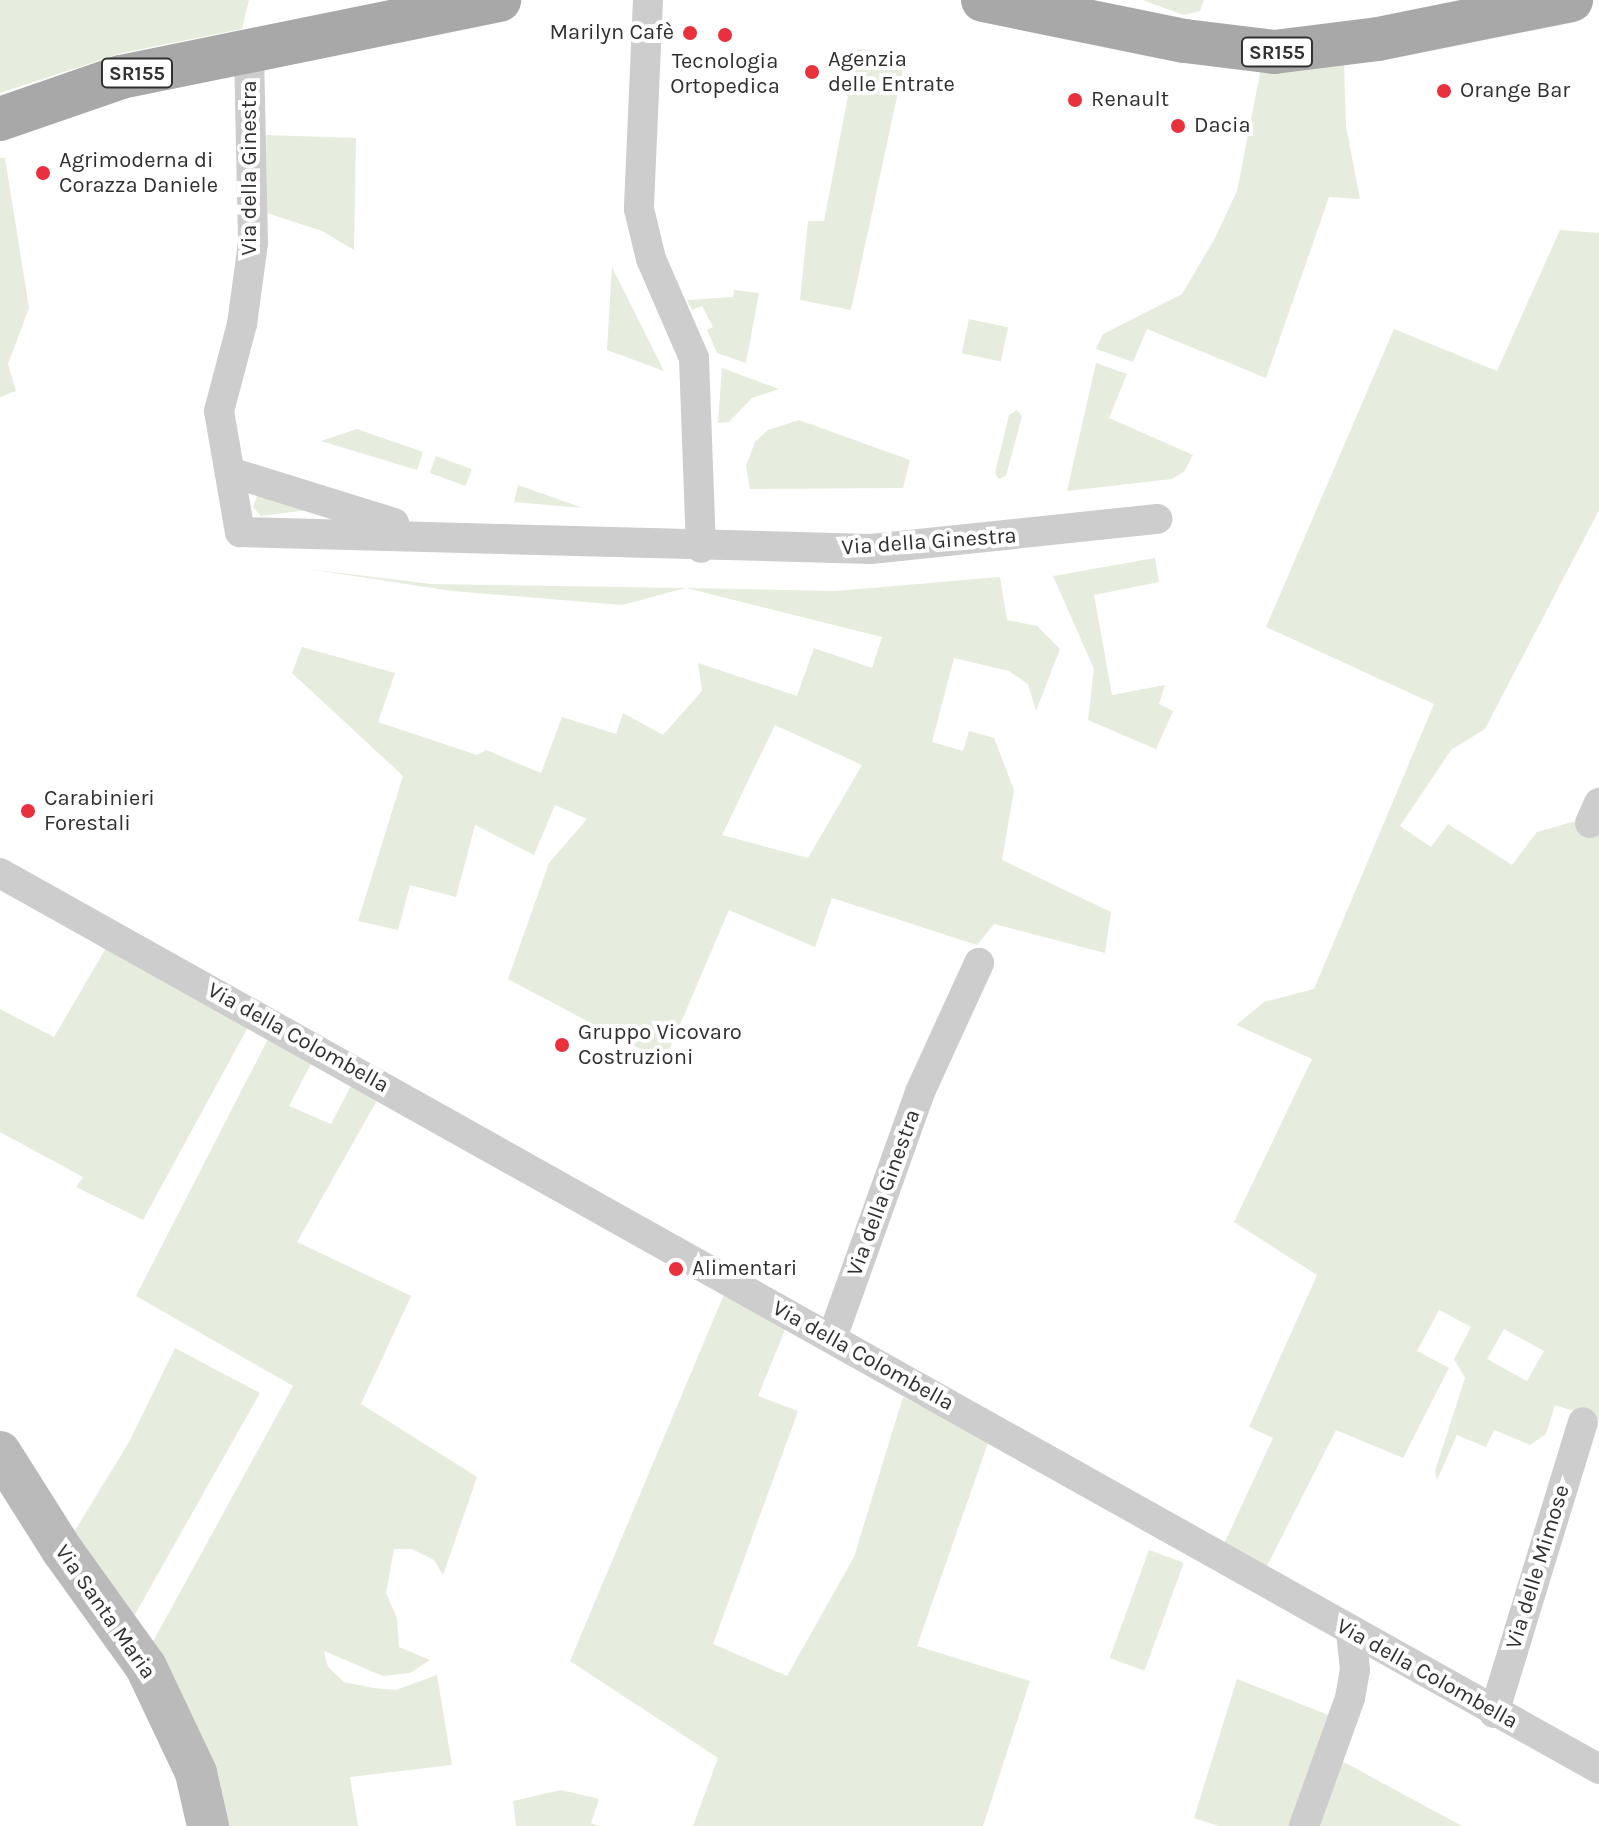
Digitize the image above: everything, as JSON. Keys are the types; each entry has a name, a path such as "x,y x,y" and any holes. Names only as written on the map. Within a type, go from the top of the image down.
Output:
{"main road":[{"name":"SR155","path":"0,119 107,81 499,0"},
{"name":"SR155","path":"983,0 1198,44 1274,52 1378,39 1571,0"}],"street":[{"path":"648,0 639,209 651,259 694,358 701,548"},
{"name":"Via della Ginestra","path":"249,52 253,243 242,324 219,411 240,532 431,534 701,548 897,547 1157,519"},
{"name":"Via della Ginestra","path":"230,472 431,534"},
{"name":"Via della Colombella","path":"0,873 832,1338 1494,1713 1599,1769"},
{"name":"Via della Ginestra","path":"832,1338 920,1092 979,963"},
{"name":"Via delle Mimose","path":"1494,1713 1583,1422"},
{"name":"Via Santa Maria","path":"0,1452 62,1550 146,1667 196,1773 208,1826"},
{"path":"1304,1826 1350,1698 1355,1670 1351,1632"}],"green space":[{"path":"0,0 249,0 242,29 122,53 0,93"},
{"path":"1142,0 1204,0 1200,11 1184,15"},
{"path":"857,49 906,55 851,310 800,300 808,221 824,221"},
{"path":"1344,61 1346,126 1360,199 1329,197 1266,378 1147,329 1133,362 1096,349 1103,334 1182,294 1214,240 1237,191 1262,63"},
{"path":"266,135 356,138 354,250 322,231 267,213"},
{"path":"0,158 5,158 29,308 8,364 16,391 0,397"},
{"path":"1560,230 1599,233 1599,510 1485,729 1451,750 1400,826 1431,847 1448,824 1512,865 1537,832 1572,822 1592,826 1599,816 1599,1419 1555,1405 1546,1434 1530,1445 1494,1430 1486,1447 1457,1435 1437,1480 1435,1471 1465,1378 1454,1359 1471,1327 1439,1310 1417,1351 1449,1368 1403,1458 1336,1430 1265,1570 1223,1546 1273,1438 1249,1427 1317,1275 1234,1222 1312,1059 1236,1025 1264,1002 1314,989 1434,704 1266,627 1394,329 1497,371","holes":["1504,1329 1544,1351 1527,1381 1487,1359"]},
{"path":"612,267 664,371 607,350"},
{"path":"734,290 759,293 746,363 717,353 707,330 713,327 702,306 692,310 687,300 733,297"},
{"path":"969,319 1008,327 1001,362 962,353"},
{"path":"1096,363 1127,374 1109,418 1193,455 1184,472 1172,479 1067,491"},
{"path":"722,368 779,389 752,398 729,422 718,423"},
{"path":"1017,410 1022,416 1006,476 999,479 995,473 1009,415"},
{"path":"799,420 910,460 903,488 750,489 746,466 755,442 768,430"},
{"path":"357,429 423,452 417,470 321,441"},
{"path":"436,456 472,469 466,486 430,473"},
{"path":"518,485 583,508 514,502"},
{"path":"257,496 317,509 261,516 253,507"},
{"path":"1155,558 1159,582 1094,595 1112,695 1165,685 1159,704 1173,711 1156,749 1088,720 1094,669 1053,576"},
{"path":"308,569 431,584 686,588 622,605 452,591"},
{"path":"1000,577 1007,620 1037,626 1060,649 1036,711 1028,684 1009,671 954,658 932,742 963,751 969,731 994,738 1014,790 1002,860 1111,912 1105,953 994,924 977,945 832,898 815,947 729,910 664,1062 508,979 549,863 587,819 555,805 534,855 475,825 456,897 410,885 398,930 358,921 403,776 292,673 302,647 395,673 378,722 477,755 486,750 541,773 562,717 616,734 623,713 663,735 702,691 698,663 797,696 814,648 872,668 882,637 686,588 835,591","holes":["775,725 862,765 808,858 722,835"]},
{"path":"106,948 248,1027 143,1220 76,1187 83,1177 0,1132 0,1009 54,1037"},
{"path":"270,1035 312,1062 289,1106 331,1124 354,1080 380,1095 297,1242 411,1296 361,1404 477,1477 443,1575 434,1560 412,1549 394,1549 386,1593 397,1618 399,1647 430,1660 410,1673 383,1676 324,1651 328,1667 344,1682 396,1690 437,1675 452,1765 350,1777 358,1826 221,1826 150,1647 293,1386 136,1296"},
{"path":"725,1292 787,1325 758,1396 798,1411 713,1644 787,1676 854,1557 903,1397 989,1440 917,1646 1030,1681 983,1826 693,1826 718,1758 570,1661"},
{"path":"175,1348 260,1393 133,1618 74,1532 129,1442"},
{"path":"1149,1550 1184,1563 1144,1671 1110,1658"},
{"path":"1237,1679 1331,1716 1294,1826 1219,1826 1194,1818"},
{"path":"1340,1760 1462,1826 1314,1826"},
{"path":"561,1790 599,1799 591,1823 600,1826 516,1826 513,1801"}],"place":[{"name":"Marilyn Cafè","path":"690,33"},
{"name":"Tecnologia Ortopedica","path":"725,35"},
{"name":"Agenzia delle Entrate","path":"812,72"},
{"name":"Orange Bar","path":"1444,91"},
{"name":"Renault","path":"1075,100"},
{"name":"Dacia","path":"1178,126"},
{"name":"Agrimoderna di Corazza Daniele","path":"43,173"},
{"name":"Carabinieri Forestali","path":"28,811"},
{"name":"Gruppo Vicovaro Costruzioni","path":"562,1045"},
{"name":"Alimentari","path":"676,1269"}]}
